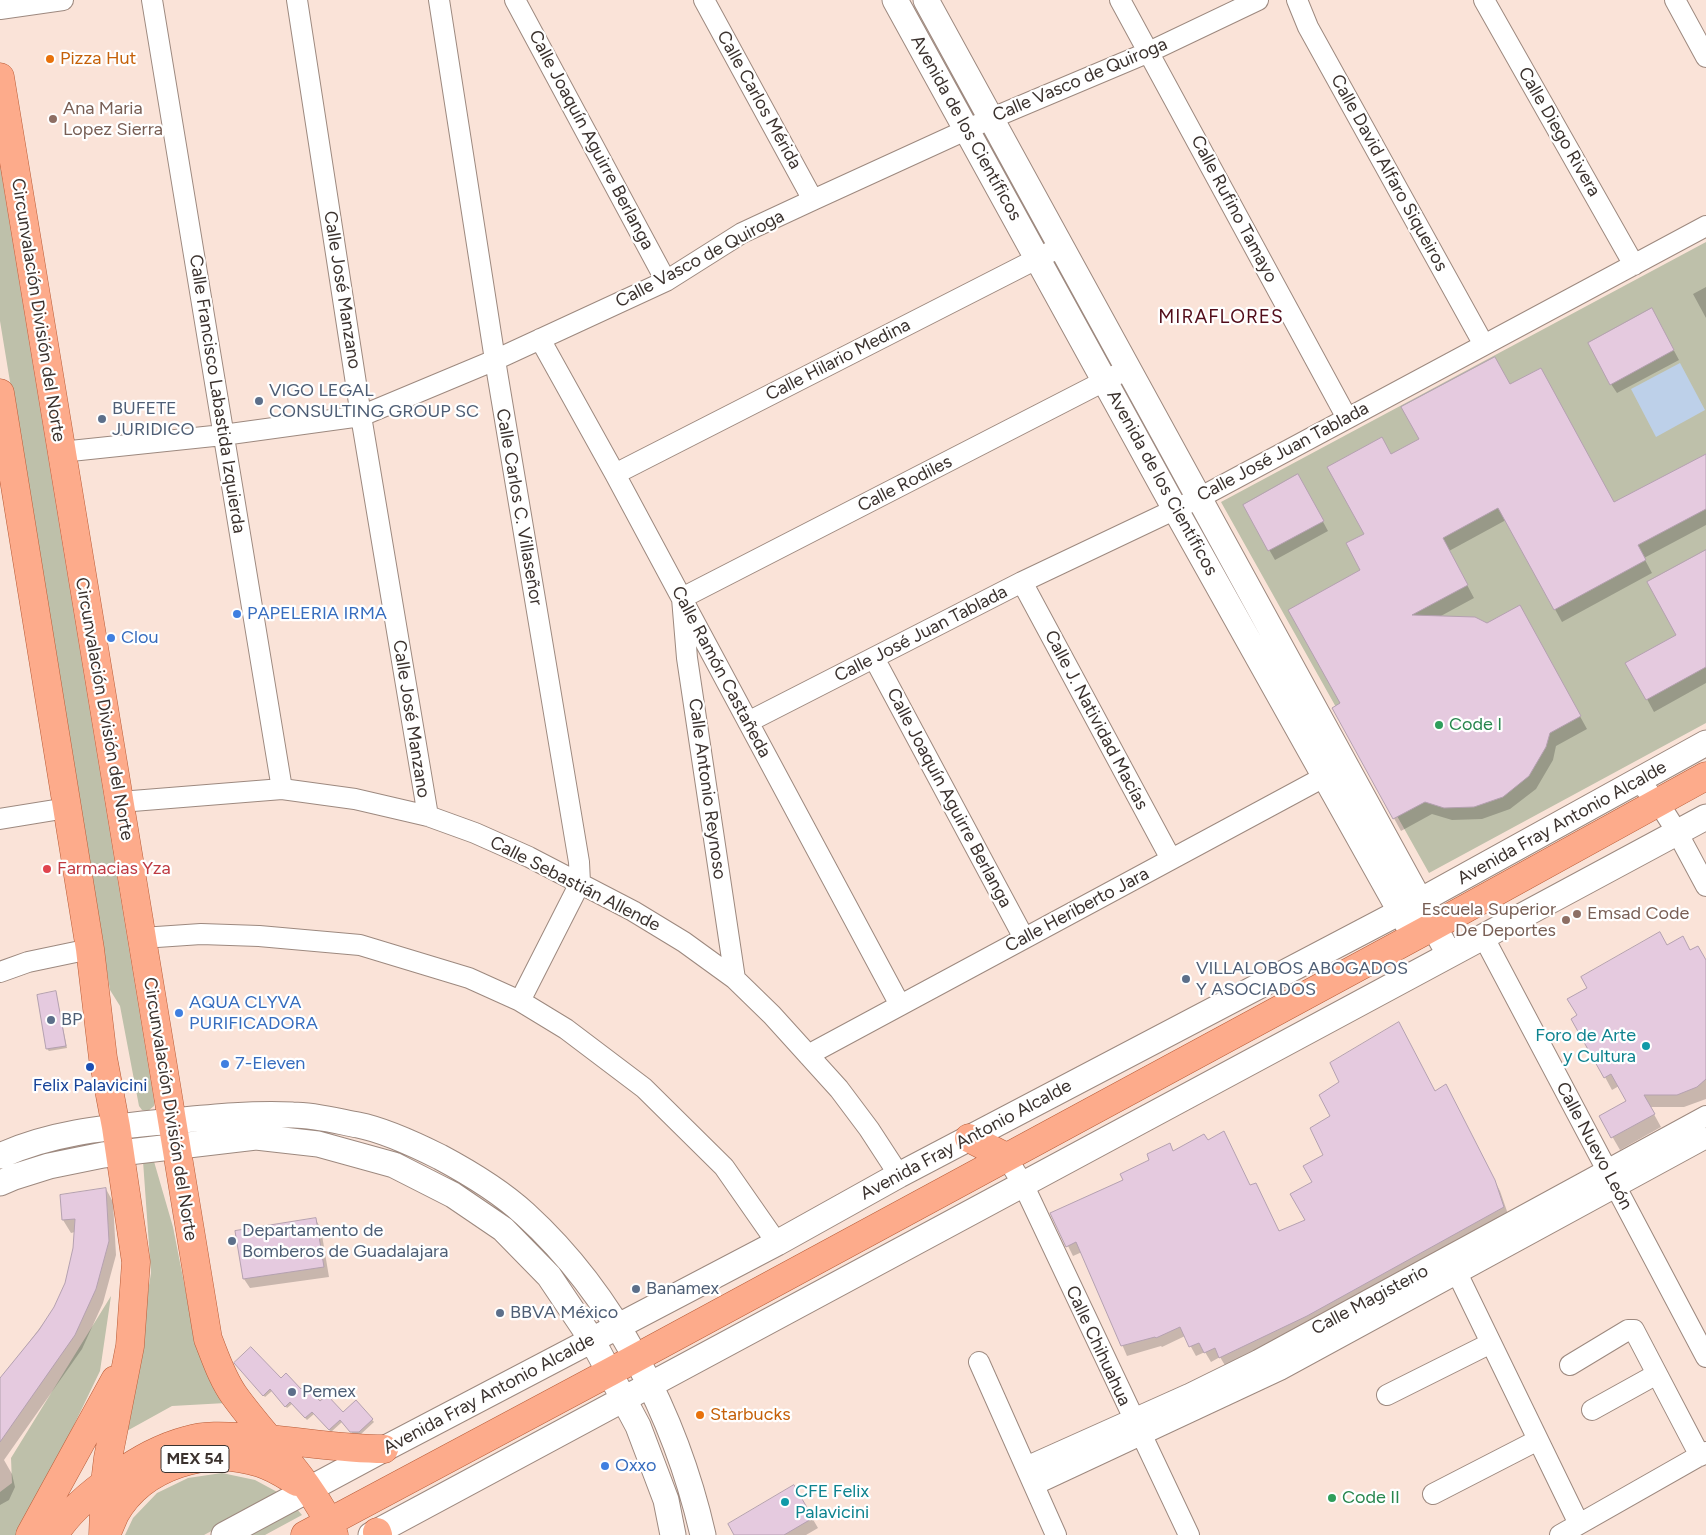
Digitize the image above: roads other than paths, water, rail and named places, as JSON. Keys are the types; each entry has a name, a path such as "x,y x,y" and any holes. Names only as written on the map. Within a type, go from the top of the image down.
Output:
{"main road":[{"name":"Circunvalación División del Norte","path":"0,77 208,1339 221,1374 234,1394 308,1490 332,1528"},
{"name":"Circunvalación División del Norte","path":"0,393 5,458 90,949 103,1058 116,1126 136,1262 130,1346 105,1483 104,1535"},
{"name":"Avenida Fray Antonio Alcalde","path":"305,1535 332,1528 610,1372 1424,932 1706,776"},
{"path":"969,1138 1006,1157"},
{"path":"30,1535 128,1357"},
{"path":"54,1535 63,1521 105,1483 146,1455 189,1439 222,1436 268,1438 356,1449 384,1449"},
{"name":"Circunvalación División del Norte","path":"104,1535 116,1513 130,1494 153,1476 176,1464 203,1457 227,1456 260,1463 283,1474 308,1490"}],"street":[{"path":"0,9 63,0"},
{"name":"Calle Francisco Labastida Izquierda","path":"152,0 282,788"},
{"name":"Calle José Manzano","path":"297,0 361,416 428,816"},
{"name":"Calle Carlos C. Villaseñor","path":"440,0 495,360 579,862 580,883"},
{"name":"Calle Joaquín Aguirre Berlanga","path":"515,0 666,281"},
{"name":"Calle Carlos Mérida","path":"704,0 813,200"},
{"name":"Avenida de los Científicos","path":"896,0 1175,509 1336,771"},
{"name":"Avenida de los Científicos","path":"926,0 1199,498 1336,771 1439,959"},
{"name":"Calle Rufino Tamayo","path":"1120,0 1347,418"},
{"name":"Calle Vasco de Quiroga","path":"61,452 361,416 495,360 666,281 742,233 990,119 1149,52 1258,0"},
{"name":"Calle David Alfaro Siqueiros","path":"1297,0 1308,27 1484,345"},
{"name":"Calle Diego Rivera","path":"1484,0 1634,265"},
{"path":"1675,0 1706,56"},
{"name":"Calle José Juan Tablada","path":"748,722 1022,582 1199,498 1706,226"},
{"name":"Calle Hilario Medina","path":"615,474 1060,246"},
{"name":"Calle Ramón Castañeda","path":"540,339 615,474 900,1005"},
{"name":"Calle Rodiles","path":"682,598 1128,369"},
{"name":"Calle J. Natividad Macías","path":"1022,582 1171,859"},
{"name":"Calle Antonio Reynoso","path":"682,598 687,658 735,979"},
{"name":"Calle Joaquín Aguirre Berlanga","path":"874,658 1024,938"},
{"name":"Avenida Fray Antonio Alcalde","path":"224,1535 777,1243 899,1174 1410,907 1706,743"},
{"name":"Calle Heriberto Jara","path":"808,1055 1336,771"},
{"path":"1638,781 1658,802 1677,832 1706,886"},
{"name":"Calle Sebastián Allende","path":"120,802 282,788 355,798 428,816 530,856 650,921 684,942 735,979 772,1015 839,1090 868,1128 899,1174"},
{"path":"0,819 66,808"},
{"path":"375,1534 624,1398 1706,817"},
{"path":"520,1001 580,883"},
{"path":"142,938 201,934 259,936 360,945 469,978 520,1001 566,1029 644,1088 724,1167 777,1243"},
{"name":"Calle Nuevo León","path":"1483,936 1706,1357"},
{"path":"0,972 28,962 90,949"},
{"path":"0,1183 49,1166 120,1153 174,1133 251,1114 296,1115 360,1125 417,1145 471,1173 524,1213 572,1262 618,1327 649,1385 687,1473 703,1535"},
{"name":"Calle Magisterio","path":"1034,1485 1258,1360 1706,1116"},
{"path":"0,1156 42,1140 116,1126 174,1133 256,1136 318,1144 394,1166 453,1195 503,1229 549,1276 592,1340 638,1426 666,1500 673,1535"},
{"name":"Calle Magisterio","path":"1026,1467 1137,1428 1280,1370 1706,1138"},
{"name":"Calle Chihuahua","path":"1006,1157 1023,1184 1189,1535"},
{"path":"1458,1274 1579,1524"},
{"path":"1560,1535 1703,1454 1634,1330 1628,1330 1570,1365"},
{"path":"1387,1395 1491,1343"},
{"path":"979,1362 1056,1535"},
{"path":"1592,1410 1657,1374"},
{"path":"1432,1494 1538,1440"}],"water":[{"path":"1680,363 1705,410 1656,437 1631,389"}],"place":[{"name":"Pizza Hut","path":"50,59"},
{"name":"Ana Maria Lopez Sierra","path":"53,119"},
{"name":"VIGO LEGAL CONSULTING GROUP SC","path":"259,401"},
{"name":"BUFETE JURIDICO","path":"102,419"},
{"name":"PAPELERIA IRMA","path":"237,614"},
{"name":"Clou","path":"111,638"},
{"name":"Code I","path":"1439,725"},
{"name":"Farmacias Yza","path":"47,869"},
{"name":"Emsad Code","path":"1577,914"},
{"name":"Escuela Superior De Deportes","path":"1566,920"},
{"name":"VILLALOBOS ABOGADOS Y ASOCIADOS","path":"1186,979"},
{"name":"AQUA CLYVA PURIFICADORA","path":"179,1013"},
{"name":"BP","path":"51,1020"},
{"name":"Foro de Arte y Cultura","path":"1646,1046"},
{"name":"7-Eleven","path":"225,1064"},
{"name":"Felix Palavicini","path":"90,1067"},
{"name":"Departamento de Bomberos de Guadalajara","path":"232,1241"},
{"name":"Banamex","path":"636,1289"},
{"name":"BBVA México","path":"500,1313"},
{"name":"Pemex","path":"292,1392"},
{"name":"Starbucks","path":"700,1415"},
{"name":"Oxxo","path":"605,1466"},
{"name":"Code II","path":"1332,1498"},
{"name":"CFE Felix Palavicini","path":"785,1502"}],"district":[{"name":"MIRAFLORES","path":"1221,317"}]}
